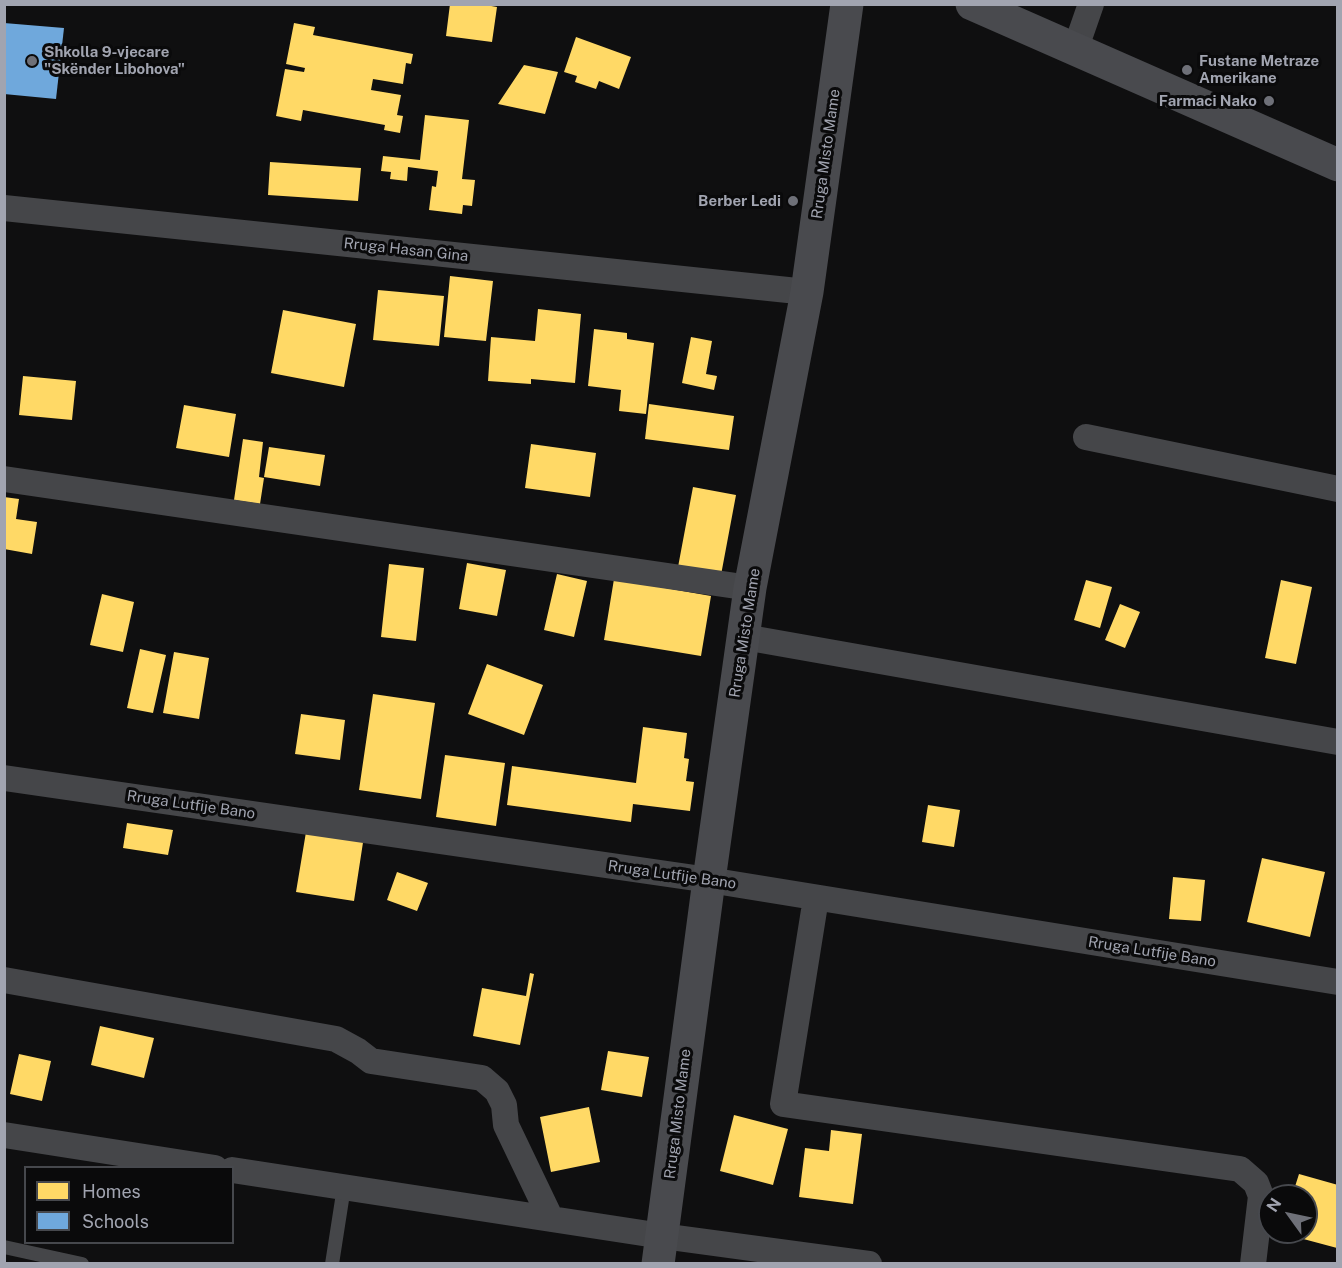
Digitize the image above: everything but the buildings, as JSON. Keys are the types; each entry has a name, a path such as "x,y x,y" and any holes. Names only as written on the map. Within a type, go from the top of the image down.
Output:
{"street":[{"name":"Rruga Misto Mame","path":"660,1250 750,588 807,292 847,4"},
{"path":"972,4 1338,165"},
{"path":"1075,50 1091,4"},
{"name":"Rruga Hasan Gina","path":"4,208 807,292"},
{"path":"1086,437 1338,489"},
{"path":"4,479 750,588"},
{"path":"744,637 1338,742"},
{"name":"Rruga Lutfije Bano","path":"4,778 709,880 1338,982"},
{"path":"816,898 783,1104 1240,1169 1256,1183 1261,1196 1253,1263"},
{"path":"4,980 336,1039 371,1061 482,1078 497,1091 504,1105 506,1125 551,1219"},
{"path":"4,1135 208,1166"},
{"path":"234,1170 551,1219 660,1250 869,1263"}],"lane":[{"path":"332,1263 344,1187"},
{"path":"4,1247 82,1263"}],"place":[{"name":"Shkolla 9-vjecare \"Skënder Libohova\"","path":"32,61"},
{"name":"Fustane Metraze Amerikane","path":"1187,70"},
{"name":"Farmaci Nako","path":"1269,101"},
{"name":"Berber Ledi","path":"793,201"}]}
